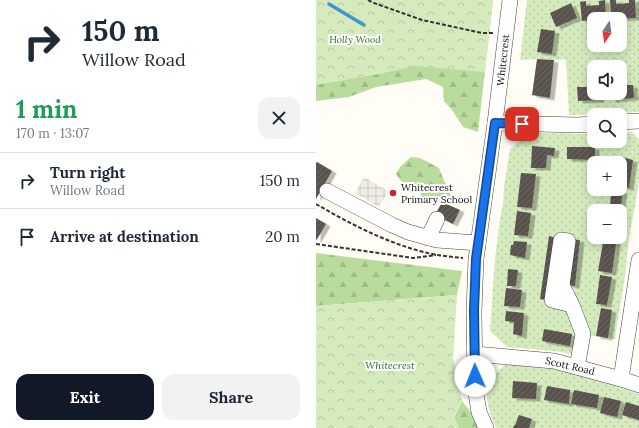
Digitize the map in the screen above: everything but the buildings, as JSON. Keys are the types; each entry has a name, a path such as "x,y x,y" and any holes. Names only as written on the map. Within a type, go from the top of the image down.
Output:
{"street":[{"name":"Whitecrest","path":"486,428 479,412 475,386 474,303 476,259 510,0"},
{"path":"627,122 639,121"},
{"path":"495,123 587,124"},
{"path":"327,191 408,232 440,240 478,243"},
{"path":"428,238 437,219"},
{"path":"621,379 639,260"},
{"path":"572,305 583,334 577,367"},
{"name":"Scott Road","path":"474,354 554,361 621,379 639,386"}],"path":[{"path":"368,0 422,20 482,33"},
{"path":"316,244 413,258 438,255"}],"green space":[{"name":"Holly Wood","path":"316,0 493,0 478,132 463,127 444,101 443,87 426,79 376,87 349,97 316,101"},
{"name":"Holly Wood","path":"316,0 493,0 485,72 416,66 316,85"},
{"path":"527,0 639,0 639,112 627,113 627,108 587,108 587,114 569,115 566,59 520,60"},
{"path":"627,132 632,132 639,140 638,189 629,237 625,276 615,339 586,335 574,299 580,240 549,236 550,301 571,306 580,334 577,355 554,351 507,347 490,331 495,259 510,149 528,133 587,134 587,148 627,148"},
{"path":"411,157 420,158 439,168 444,181 451,191 450,197 446,201 436,201 423,198 418,189 411,182 405,184 400,180 396,174 400,167"},
{"path":"316,253 462,271 457,295 316,306"},
{"name":"Whitecrest","path":"457,295 453,358 462,401 454,417 459,428 316,428 316,306"},
{"path":"507,363 547,366 589,377 639,394 639,428 496,428 488,406 486,383"},
{"path":"462,401 475,417 480,428 459,428 454,418"}],"shaded area":[{"path":"364,177 388,191 379,207 355,193"}],"waterway":[{"path":"329,4 364,25"}],"place":[{"name":"Whitecrest Primary School","path":"393,193"}],"route":[{"path":"475,376 474,310 476,259 495,123 522,124"}]}
